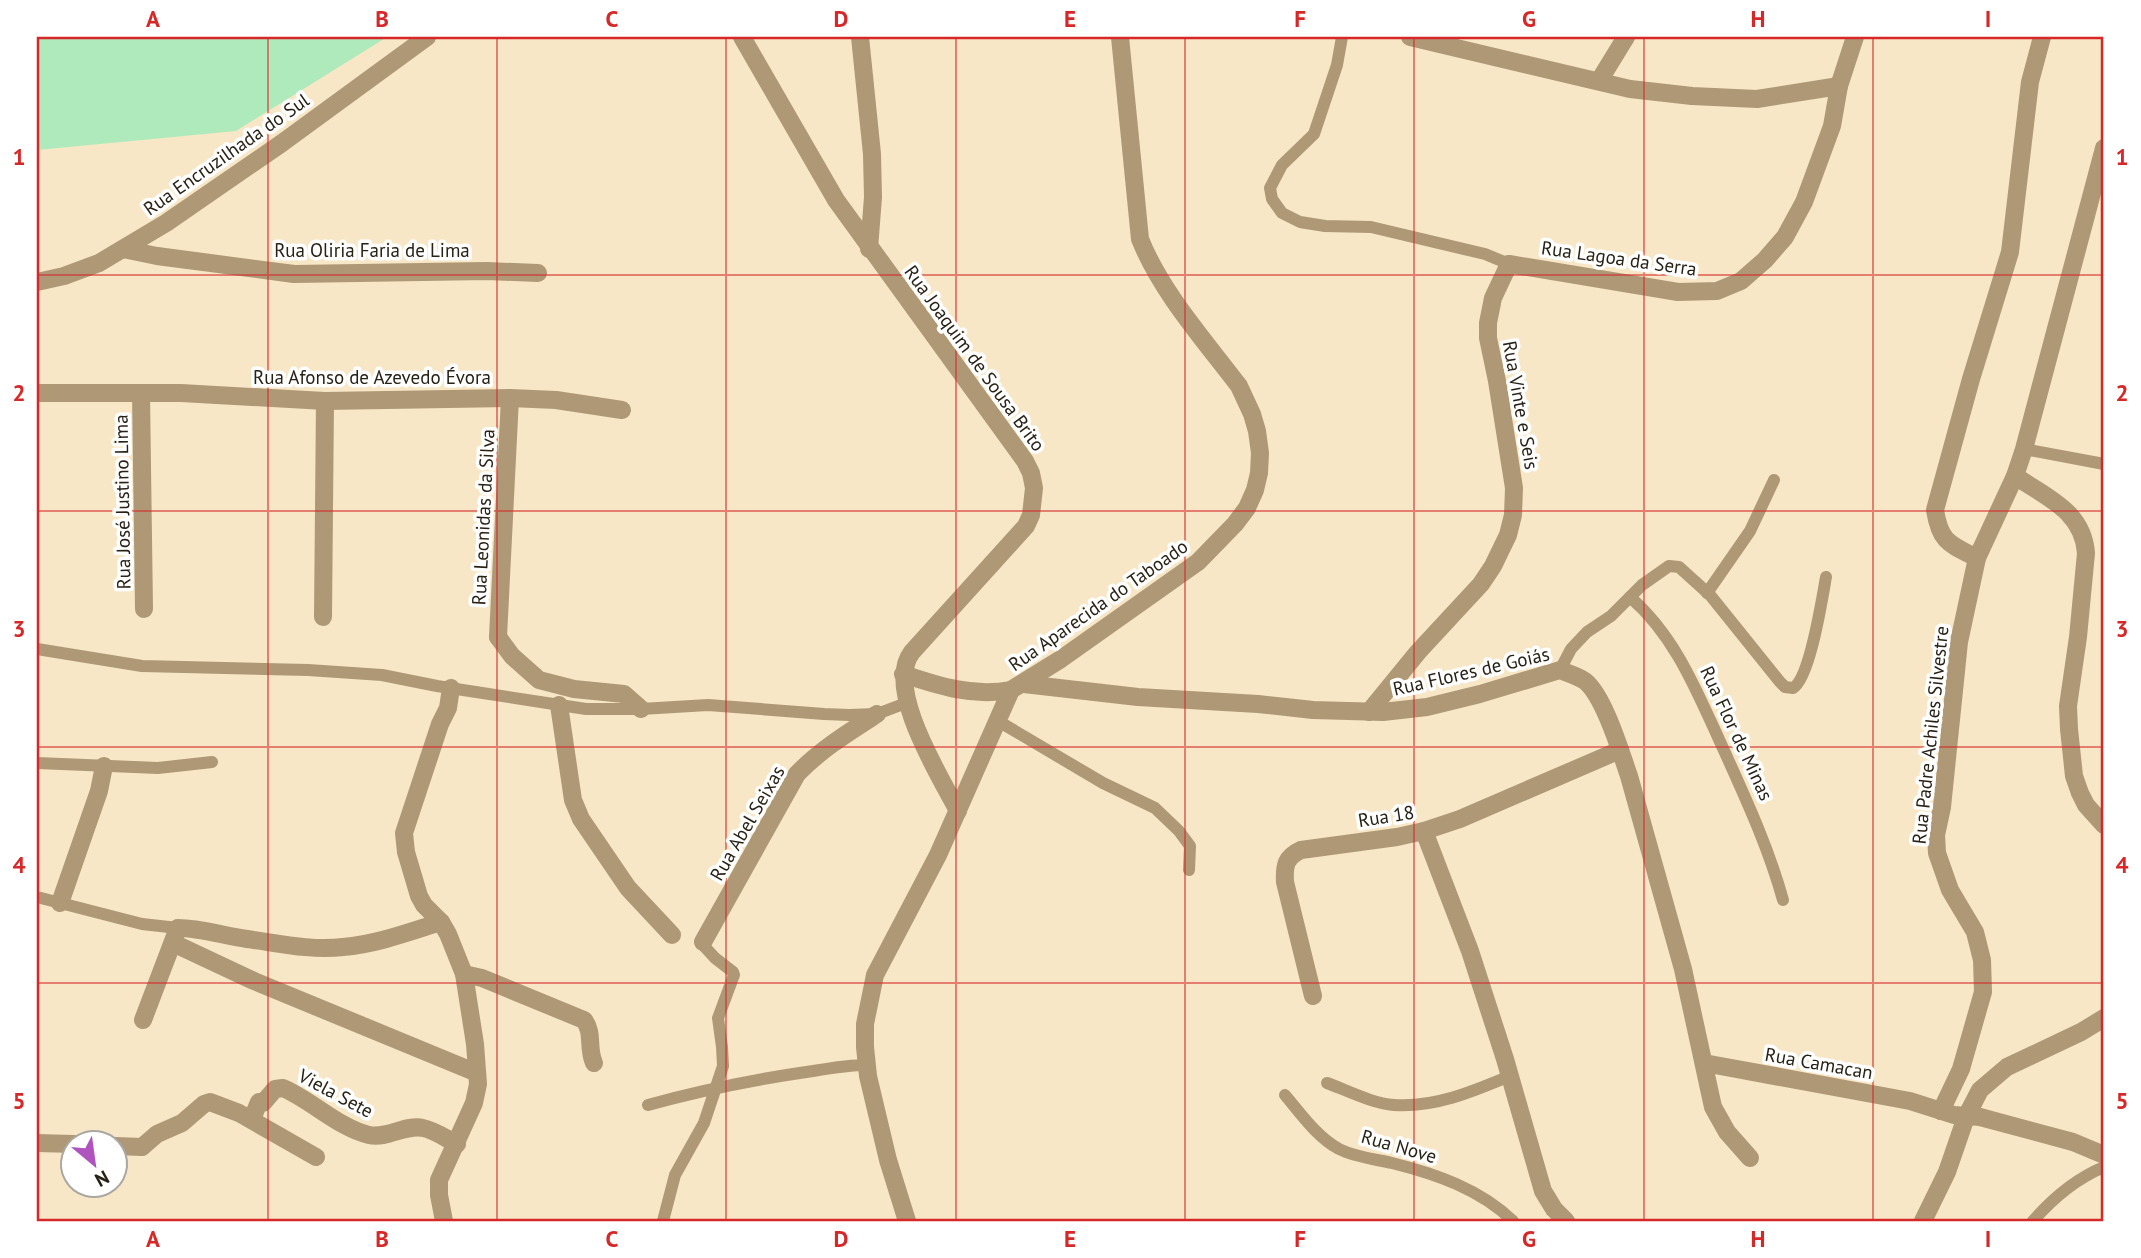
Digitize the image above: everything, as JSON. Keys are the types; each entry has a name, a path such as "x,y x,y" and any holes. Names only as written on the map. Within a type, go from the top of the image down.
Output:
{"street":[{"name":"Rua Encruzilhada do Sul","path":"37,282 79,271 123,249 213,191 427,37"},
{"name":"Rua Joaquim de Sousa Brito","path":"742,37 836,200 980,397 1031,473 1034,488 1031,515 1026,526 912,652 903,674"},
{"path":"860,37 872,154 873,197 869,248"},
{"name":"Rua Aparecida do Taboado","path":"907,1221 875,1108 867,1065 865,1024 875,975 1017,687 1198,562 1247,508 1259,473 1256,430 1239,386 1165,286 1140,239 1120,37"},
{"path":"1410,37 1630,89 1692,96 1757,99 1839,86"},
{"path":"1599,81 1626,37"},
{"name":"Rua Lagoa da Serra","path":"1509,264 1678,292 1717,291 1741,281 1765,260 1785,237 1804,202 1832,126 1839,86 1855,37"},
{"path":"1977,558 1954,547 1938,531 1936,510 1971,379 2010,252 2030,82 2042,37"},
{"name":"Rua Padre Achiles Silvestre","path":"1934,1108 1961,1069 1983,992 1982,960 1975,932 1950,890 1936,844 1959,642 1977,558 2015,477 2024,449 2104,148"},
{"name":"Rua Oliria Faria de Lima","path":"123,249 294,274 486,271 538,273"},
{"name":"Rua Vinte e Seis","path":"1368,712 1418,652 1481,584 1508,535 1513,515 1514,488 1488,338 1488,323 1493,299 1509,264"},
{"name":"Rua Afonso de Azevedo Évora","path":"37,393 211,394 325,401 510,398 556,400 622,410"},
{"name":"Rua José Justino Lima","path":"141,394 144,609"},
{"name":"Rua Leonidas da Silva","path":"510,398 498,637 512,656 539,680 574,689 624,694 641,709"},
{"path":"323,617 325,401"},
{"path":"2015,477 2069,513 2077,521 2085,540 2086,553 2068,706 2068,729 2074,776 2080,793 2086,805 2104,825"},
{"name":"Rua Flores de Goiás","path":"903,674 966,692 996,693 1017,687 1368,712 1419,709 1560,670 1585,681 1598,698 1620,750 1651,850 1684,969 1713,1107 1727,1132 1750,1158"},
{"path":"903,674 906,703 958,811"},
{"path":"444,1221 439,1180 474,1103 478,1084 475,1044 464,974 441,922 428,912 419,896 406,852 404,833 440,724 448,708 452,688"},
{"path":"559,705 573,800 581,819 628,888 672,935"},
{"name":"Rua Abel Seixas","path":"703,943 797,774 835,741 877,714"},
{"name":"Rua 18","path":"1313,996 1285,882 1284,867 1292,855 1301,850 1424,831 1460,819 1620,750"},
{"path":"60,903 89,821 104,766"},
{"path":"1424,831 1470,951 1543,1191 1554,1209 1566,1221"},
{"path":"142,1020 175,936 188,928 243,939 341,948 380,941 441,922"},
{"path":"175,936 254,981 477,1073"},
{"path":"464,974 482,978 584,1020 590,1028 590,1052 594,1063"},
{"path":"1923,1221 1947,1172 1966,1117 1979,1090 2007,1066 2081,1032 2104,1018"},
{"name":"Rua Camacan","path":"1704,1062 1934,1108 1966,1117 1980,1117 2073,1142 2103,1162"},
{"name":"Viela Sete","path":"252,1119 258,1102 263,1103 275,1090 283,1088 342,1123 369,1135 387,1135 404,1129 422,1128 457,1144"},
{"path":"130,1147 142,1147 157,1134 182,1123 207,1102 218,1103 252,1119 316,1157"},
{"path":"37,1143 60,1144"}],"lane":[{"path":"1342,37 1337,65 1314,134 1282,165 1270,188 1272,199 1282,213 1300,222 1325,226 1371,227 1485,254 1509,264"},
{"path":"2024,449 2104,464"},
{"path":"1707,593 1750,531 1774,480"},
{"path":"1560,670 1577,642 1587,632 1611,616 1642,585 1669,566 1679,567 1707,593 1780,682 1785,687 1793,688 1802,678 1810,653 1826,577"},
{"name":"Rua Flor de Minas","path":"1630,597 1657,623 1691,678 1760,828 1783,900"},
{"path":"37,649 142,666 362,673 586,709 708,705 824,715 877,714 906,703"},
{"path":"998,721 1103,783 1155,808 1190,846 1189,870"},
{"path":"37,763 158,768 212,762"},
{"path":"37,897 142,924 175,936"},
{"path":"663,1221 675,1175 696,1138 723,1066 718,1018 734,975 703,943"},
{"path":"648,1105 790,1073 867,1065"},
{"path":"1327,1083 1375,1101 1394,1105 1420,1105 1456,1097 1510,1076"},
{"name":"Rua Nove","path":"1285,1095 1317,1132 1339,1149 1424,1171 1476,1192 1513,1221"},
{"path":"2034,1221 2061,1193 2103,1162"}],"green space":[{"path":"37,37 387,37 236,131 37,150"}]}
